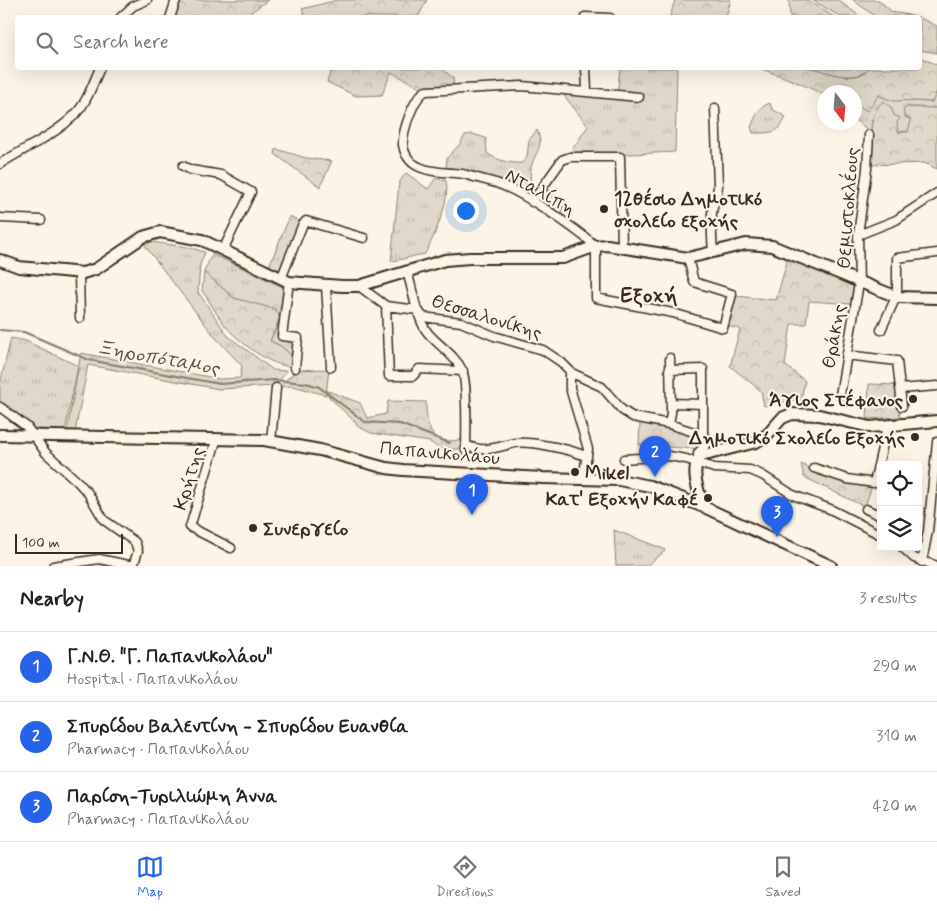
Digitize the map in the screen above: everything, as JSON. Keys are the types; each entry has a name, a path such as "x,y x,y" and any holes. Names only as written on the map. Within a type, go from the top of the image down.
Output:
{"street":[{"path":"124,15 134,6 147,0"},
{"path":"171,15 176,0"},
{"path":"0,164 70,119 87,99 99,70"},
{"path":"586,70 587,91 639,96"},
{"name":"Νταλίπη","path":"587,91 522,86 420,93 414,103 403,137 404,152 409,159 422,168 465,175 499,184 576,229 596,246"},
{"path":"713,253 711,232 712,210 718,196 715,108"},
{"name":"Θεμιστοκλέους","path":"859,283 858,235 867,169 869,135"},
{"path":"532,202 562,160 570,157 620,156 622,247"},
{"path":"183,166 191,170 221,175 251,192 223,250"},
{"path":"858,235 896,220 937,192"},
{"path":"0,218 41,220"},
{"path":"295,368 298,338 282,336 285,280 302,226 306,221 364,238"},
{"path":"0,260 19,267 79,273 96,269 143,237 152,233 170,233 202,240 285,280 326,286 359,286 445,260 470,258 563,258 596,246 622,247 688,258 746,244 772,246 896,297 937,298"},
{"path":"596,246 596,298 666,311 724,328 732,296 728,292 694,282 688,258"},
{"path":"881,330 896,297 897,258 937,253"},
{"path":"407,270 426,331 440,343 463,371 466,448 496,449 511,444 529,443 579,453 587,457"},
{"path":"79,273 80,318"},
{"name":"Θράκης","path":"840,395 859,283"},
{"path":"326,286 331,367"},
{"name":"Θεσσαλονίκης","path":"359,286 386,306 418,310 423,317 461,322 494,336 542,350 561,362 570,371 602,387 622,410 633,417 669,424 703,435"},
{"path":"386,306 388,376 413,376 419,369 463,371"},
{"path":"846,355 897,361 902,406"},
{"path":"669,424 671,403 670,358"},
{"path":"669,370 702,369 703,435 710,441 698,453 695,476 704,507"},
{"path":"570,371 570,388 587,444 587,457 583,478"},
{"path":"900,389 937,386"},
{"path":"272,441 276,388"},
{"path":"671,403 703,404"},
{"path":"0,407 34,436 46,453 88,493 104,520 135,542 138,551 133,566 99,559 53,566"},
{"path":"697,462 701,456 756,442 768,434 782,418 792,414 818,415 856,425 887,426 937,421"},
{"path":"814,468 847,479 874,483 887,426"},
{"name":"Παπανικολάου","path":"0,435 217,438 272,441 320,450 386,468 543,478 619,480 650,486 704,507 831,566"},
{"name":"Κρήτης","path":"217,438 190,527 230,548"},
{"path":"922,547 928,534 937,442"},
{"path":"624,458 669,456 686,458 714,468 750,470 762,475 793,495 830,509 877,533"},
{"path":"866,508 877,514"},
{"path":"928,534 937,535"},
{"path":"907,551 922,562 937,566"},
{"path":"921,551 922,562"}],"green space":[{"path":"179,0 268,0 247,15 174,15"},
{"path":"337,0 427,0 419,15 304,15 302,9"},
{"path":"675,0 731,0 727,15 671,15"},
{"path":"789,0 806,0 831,15 790,15"},
{"path":"812,0 838,0 858,15 838,15"},
{"path":"853,0 879,0 892,12 908,15 873,15"},
{"path":"922,19 937,26 937,53 922,50"},
{"path":"922,58 937,65 937,91 932,102 893,101 879,95 867,111 862,108 862,85 817,85 817,92 764,70 821,70 840,75 856,76 867,70 922,70"},
{"path":"331,70 443,70 453,78 454,87 425,90 391,72 382,95 356,96 327,82"},
{"path":"620,70 677,70 675,152 567,157 588,126 562,93 617,97"},
{"path":"818,70 867,70 863,73 849,76"},
{"path":"937,91 937,108 907,107 912,120 908,132 897,132 891,107 872,119 871,132 862,125 862,103 872,102 879,95 892,100 932,102"},
{"path":"883,101 891,107 894,115 900,118 897,123 898,132 908,132 911,120 905,117 903,110 907,107 937,108 937,169 924,163 870,165 872,122 878,107"},
{"path":"770,103 772,109 786,117 783,123 777,130 753,133 751,127 758,112"},
{"path":"537,130 540,144 531,168 531,196 498,179 446,167 447,158 460,144 465,135 472,134 486,138 487,153 495,158 513,163 522,163 527,157 529,140"},
{"path":"276,149 306,158 332,161 320,187 275,154"},
{"path":"406,173 428,189 436,178 446,181 446,198 437,228 425,254 391,261 399,183"},
{"path":"548,190 564,205 560,215 540,201"},
{"path":"290,216 301,222 280,271 269,266"},
{"path":"151,242 187,247 205,252 200,265 198,292 228,336 273,370 287,371 275,386 219,389 88,365 75,432 67,432 81,353 220,379 240,378 242,366 215,337 145,246"},
{"path":"212,254 285,288 278,338 293,341 292,356 281,346 270,341 280,319 252,304 234,298 204,272"},
{"path":"788,258 855,287 852,304 809,301 806,324 791,324 785,365 805,381 801,399 764,406 761,391 730,366 740,329 727,326 736,296 776,300"},
{"path":"204,272 234,298 275,309 280,318 270,341 281,346 292,356 293,367 268,360 228,329 202,291"},
{"path":"11,338 26,341 78,366 65,431 34,431 0,404 0,384"},
{"path":"329,369 326,395 293,386 279,387 296,370"},
{"path":"869,384 897,385 900,417 867,419"},
{"path":"328,391 360,403 367,418 386,414 388,401 426,402 428,424 436,438 444,441 466,439 465,449 440,449 430,442 371,433 357,426 329,397"},
{"path":"640,422 703,438 703,444 695,449 639,445"},
{"path":"801,464 823,475 872,485 865,507 804,477"},
{"path":"614,530 665,551 646,566 616,566"}],"waterway":[{"name":"Ξηροπόταμος","path":"0,330 24,332 89,360 220,384 273,380 306,383 319,387 365,422 400,424 450,443"}],"place":[{"name":"12θέσιο Δημοτικό σχολείο εξοχής","path":"604,209"},
{"name":"Άγιος Στέφανος","path":"913,399"},
{"name":"Δημοτικό Σχολείο Εξοχής","path":"915,437"},
{"name":"Mikel","path":"575,472"},
{"name":"Σπυρίδου Βαλεντίνη - Σπυρίδου Ευανθία","path":"655,477"},
{"name":"Κατ' Εξοχήν Καφέ","path":"708,498"},
{"name":"Γ.Ν.Θ. \"Γ. Παπανικολάου\"","path":"472,515"},
{"name":"Συνεργείο","path":"253,528"},
{"name":"Παρίση-Τυριλιώμη Άννα","path":"777,537"}],"district":[{"name":"Εξοχή","path":"649,295"}]}
